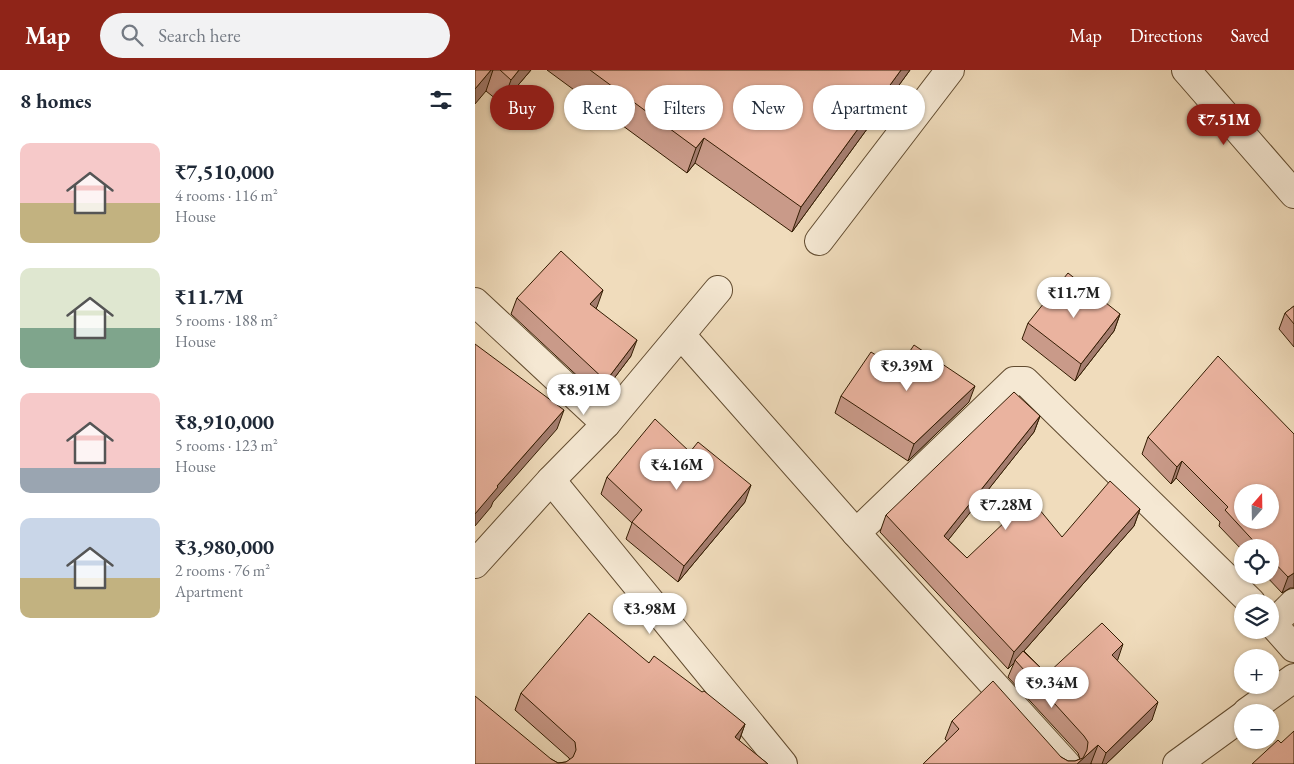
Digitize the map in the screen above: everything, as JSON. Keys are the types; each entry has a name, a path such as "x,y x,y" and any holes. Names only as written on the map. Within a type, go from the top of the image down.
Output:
{"street":[{"path":"819,241 950,70"},
{"path":"1186,70 1294,194"},
{"path":"475,564 551,480 606,424 717,290"},
{"path":"475,302 606,424"},
{"path":"681,335 856,534 1066,764"},
{"path":"856,534 1014,381 1025,381 1243,594"},
{"path":"551,480 783,764"},
{"path":"1279,616 1294,603"},
{"path":"1279,630 1294,648"},
{"path":"1258,704 1294,678"},
{"path":"1177,764 1234,723"}],"building":[{"path":"475,70 491,70 475,89"},
{"path":"500,70 519,70 511,80"},
{"path":"590,70 901,70 890,85 813,85 813,130 857,130 801,207 704,138 696,148 672,130 723,130 723,85 645,85 645,110 635,103 635,85 610,85"},
{"path":"561,251 603,290 590,304 637,340 606,381 517,298"},
{"path":"1068,273 1120,314 1081,364 1028,323"},
{"path":"1294,306 1294,324 1285,313"},
{"path":"475,344 564,410 475,514"},
{"path":"914,345 975,386 914,444 841,396 871,352 898,369"},
{"path":"1218,356 1294,434 1294,573 1288,577 1279,568 1279,539 1252,539 1242,529 1279,529 1279,484 1234,484 1234,520 1225,510 1228,507 1182,461 1177,467 1148,437"},
{"path":"1014,392 1040,416 944,536 967,558 1030,498 1062,537 1110,481 1140,509 1014,652 886,515"},
{"path":"655,419 690,452 698,442 751,485 684,566 632,522 642,510 607,477"},
{"path":"589,613 649,663 654,656 702,692 704,691 745,724 735,737 768,764 475,764 475,696 551,759 558,763 566,762 573,757 576,750 575,742 521,693"},
{"path":"1102,623 1123,644 1112,655 1158,702 1106,753 1098,745 1077,764 923,764 959,729 952,721 993,681 1061,757 1068,761 1083,758 1088,742 1084,736 1015,660 1023,651 1047,674"},
{"path":"1294,731 1294,764 1252,764 1268,749 1279,749 1279,741 1281,743"}]}
